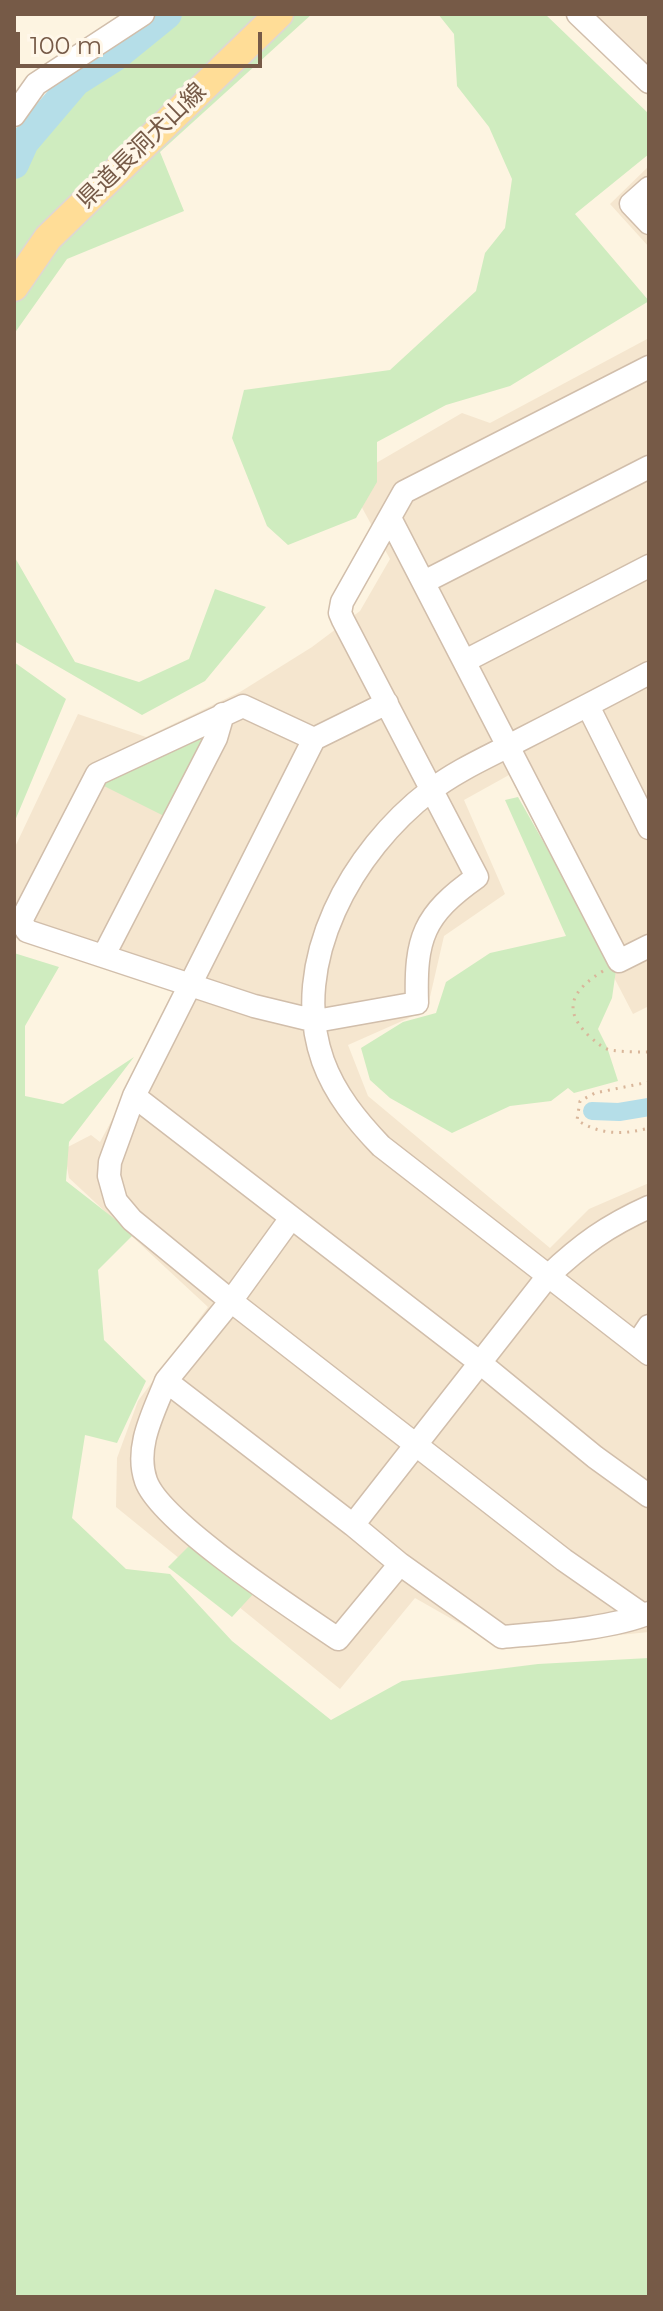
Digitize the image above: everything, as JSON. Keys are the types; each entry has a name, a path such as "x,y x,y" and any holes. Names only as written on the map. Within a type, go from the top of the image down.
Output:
{"main road":[{"name":"県道長洞犬山線","path":"14,287 48,238 279,14"}],"street":[{"path":"14,115 36,84 143,14"},
{"path":"578,14 649,82"},
{"path":"649,188 631,204 649,223"},
{"path":"314,739 243,706 97,774 23,917 22,923 27,931 254,1006 316,1021 417,1003 416,962 429,922 449,897 477,877 340,613 342,602 404,492 649,367"},
{"path":"424,582 649,467"},
{"path":"390,518 619,961 649,946"},
{"path":"465,661 649,566"},
{"path":"645,1341 548,1276 381,1146 356,1120 335,1087 322,1060 316,1021 317,967 328,927 350,881 392,825 431,790 474,763 649,673"},
{"path":"387,703 314,739 134,1096 110,1162 109,1176 116,1201 132,1220 231,1301 564,1560 646,1614"},
{"path":"588,706 649,828"},
{"path":"104,955 216,738 223,714"},
{"path":"134,1096 649,1496"},
{"path":"353,1525 548,1276 581,1244 616,1222 649,1207"},
{"path":"291,1218 231,1301 166,1381 146,1432 143,1466 146,1482 170,1513 243,1573 338,1639 400,1564"},
{"path":"166,1381 400,1564 502,1637 546,1633 646,1614"}],"path":[{"path":"619,961 581,986 574,999 574,1015 579,1025 601,1046 610,1050 649,1052"},
{"path":"649,1082 595,1093 580,1101 577,1120 592,1130 625,1134 649,1128"}],"shaded area":[{"path":"595,14 649,14 649,68"},
{"path":"649,166 649,247 610,204"},
{"path":"649,338 649,1006 633,1014 509,775 464,800 505,894 444,936 427,1010 348,1045 368,1096 550,1248 589,1209 649,1183 649,1632 501,1647 415,1598 340,1689 116,1507 117,1458 138,1401 208,1307 69,1178 64,1149 91,1135 100,1142 175,1003 172,989 14,936 14,849 78,714 146,737 240,692 312,647 360,611 390,559 347,480 462,413 490,423"}],"green space":[{"path":"154,14 312,14 160,152 184,211 67,259 14,334 14,141 62,84"},
{"path":"438,14 545,14 649,114 649,154 575,214 649,301 510,386 446,405 377,442 377,482 356,518 288,545 267,526 232,438 244,390 390,370 476,291 485,253 505,228 512,179 489,127 457,86 454,34"},
{"path":"14,556 75,662 139,682 189,659 215,589 266,607 205,681 142,715 14,641"},
{"path":"14,662 66,699 14,823"},
{"path":"212,723 168,818 98,783"},
{"path":"518,797 616,970 612,998 598,1029 618,1081 574,1093 568,1088 551,1101 510,1106 452,1133 390,1098 370,1080 361,1048 403,1022 436,1013 446,982 490,953 566,936 505,800"},
{"path":"14,953 59,967 25,1026 25,1096 63,1104 134,1057 69,1142 66,1181 132,1236 98,1270 104,1340 146,1381 117,1443 85,1435 72,1518 126,1569 170,1574 232,1641 331,1720 402,1681 538,1664 649,1658 649,2297 14,2297"},
{"path":"193,1542 255,1592 232,1617 168,1567"}],"waterway":[{"path":"14,164 24,142 76,81 114,57 167,14"},
{"path":"592,1111 619,1112 649,1107"}]}
